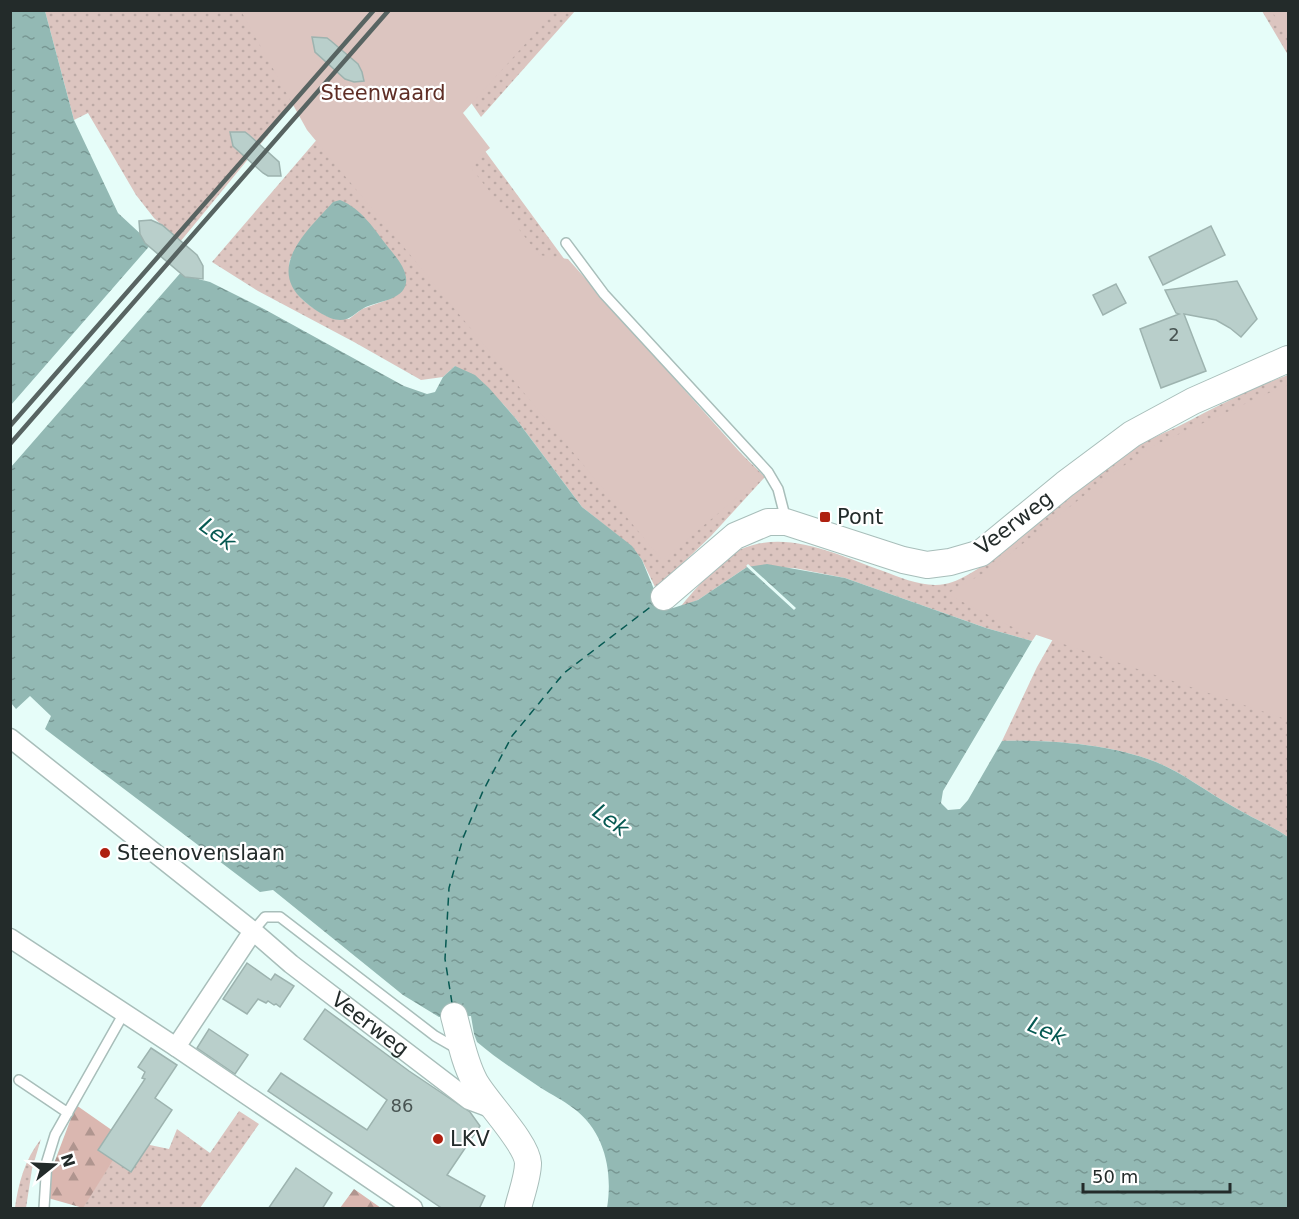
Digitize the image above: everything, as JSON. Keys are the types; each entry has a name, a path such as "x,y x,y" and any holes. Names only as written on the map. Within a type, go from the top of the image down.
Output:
{"street":[{"name":"Veerweg","path":"664,597 735,536 768,522 786,522 903,560 927,565 981,553 1065,484 1132,434 1193,401 1288,359"},
{"path":"10,738 254,931 176,1047"},
{"name":"Veerweg","path":"254,931 291,964 469,1100 493,1109"},
{"path":"10,938 176,1047 413,1209"},
{"name":"Veerweg","path":"454,1016 475,1082 493,1109 516,1136 528,1162 518,1208"}],"lane":[{"path":"566,243 611,302 768,472 778,489 786,522"},
{"path":"254,931 265,917 280,917 435,1036 464,1053"},
{"path":"44,1209 47,1161 56,1135 124,1013"},
{"path":"19,1080 68,1113"}],"green space":[{"path":"45,11 370,11 180,242 154,218 136,195 88,113 74,120"},
{"name":"Steenwaard","path":"241,11 555,11 463,113 490,148 473,162 472,169 539,255 568,259 762,477 662,560 307,130"},
{"path":"423,11 575,11 481,117 449,71"},
{"path":"1262,11 1288,11 1288,55"},
{"path":"1272,11 1288,11 1288,39"},
{"name":"Steenwaard","path":"403,39 573,271 691,404 765,477 711,536 656,589 642,560 632,547 582,507 503,404 455,366 443,377 421,380 258,291 212,262","holes":["290,259 387,300 362,309 349,319 326,316 304,300 294,289 289,268"]},
{"path":"1288,375 1288,837 1156,762 1119,751 1080,744 1002,741 1037,667 1057,632 1042,626 1032,641 986,628 845,578 794,568 747,567 698,600 680,607 731,555 757,544 775,542 812,546 905,579 929,585 945,584 959,579 990,560 1074,491 1138,446 1247,392"},
{"path":"1288,385 1288,720 1010,626 947,594 989,570 1113,473 1153,446"},
{"path":"76,1105 126,1140 83,1208 48,1198 53,1166"},
{"path":"239,1111 259,1124 200,1208 82,1208 126,1140 169,1149 177,1129 210,1153"},
{"path":"41,1139 32,1169 26,1208 15,1208 23,1172"},
{"path":"354,1189 381,1208 340,1208"}],"water":[{"name":"Lek","path":"10,11 45,11 74,120 118,213 186,276 210,282 404,386 427,394 435,392 443,377 455,366 475,375 516,419 582,507 632,546 642,560 662,609 698,600 747,567 767,564 845,578 986,628 1032,641 943,791 941,803 948,810 960,809 968,800 1002,741 1060,742 1100,747 1156,762 1288,837 1288,1208 607,1208 609,1180 607,1167 604,1153 593,1128 569,1105 516,1071 477,1042 471,1016 439,1017 403,995 273,890 260,892 45,729 51,716 30,696 16,709 11,703"},
{"path":"340,200 367,220 398,259 406,283 404,289 395,297 369,306 344,320 336,320 316,311 304,301 293,288 289,275 290,262 303,236 333,202"}],"pier":[{"path":"153,242 183,270 11,467 11,405"},
{"path":"748,564 796,608 794,610 746,566"}],"building":[{"path":"312,37 327,38 331,41 358,64 364,81 354,82 345,79 315,52"},
{"path":"230,132 245,132 249,135 279,162 281,176 268,176 263,173 233,146"},
{"path":"151,220 162,225 197,255 203,266 203,279 185,277 145,243 140,234 139,221"},
{"path":"1211,226 1225,255 1163,285 1149,257"},
{"path":"1237,281 1257,319 1241,337 1216,320 1184,314 1206,371 1161,388 1140,329 1179,314 1176,313 1165,290"},
{"path":"1116,284 1126,303 1103,315 1093,295"},
{"path":"247,963 271,980 275,974 294,986 280,1007 258,999 247,1014 223,999"},
{"path":"325,1009 409,1071 470,1112 480,1126 447,1175 485,1196 479,1209 443,1209 268,1091 281,1073 367,1130 387,1100 304,1039"},
{"path":"209,1029 248,1055 235,1074 197,1048"},
{"path":"151,1048 177,1065 155,1098 172,1110 131,1172 98,1150 145,1079 142,1078 145,1072 138,1067"},
{"path":"296,1168 332,1193 322,1209 268,1209"}],"ferry route":[{"path":"452,1003 445,959 449,888 463,838 483,791 512,736 564,673 653,605"}],"railway":[{"path":"10,426 374,10"},
{"path":"10,444 389,10"}],"place":[{"name":"Pont","path":"825,517"},
{"name":"Steenovenslaan","path":"105,853"},
{"name":"LKV","path":"438,1139"}]}
